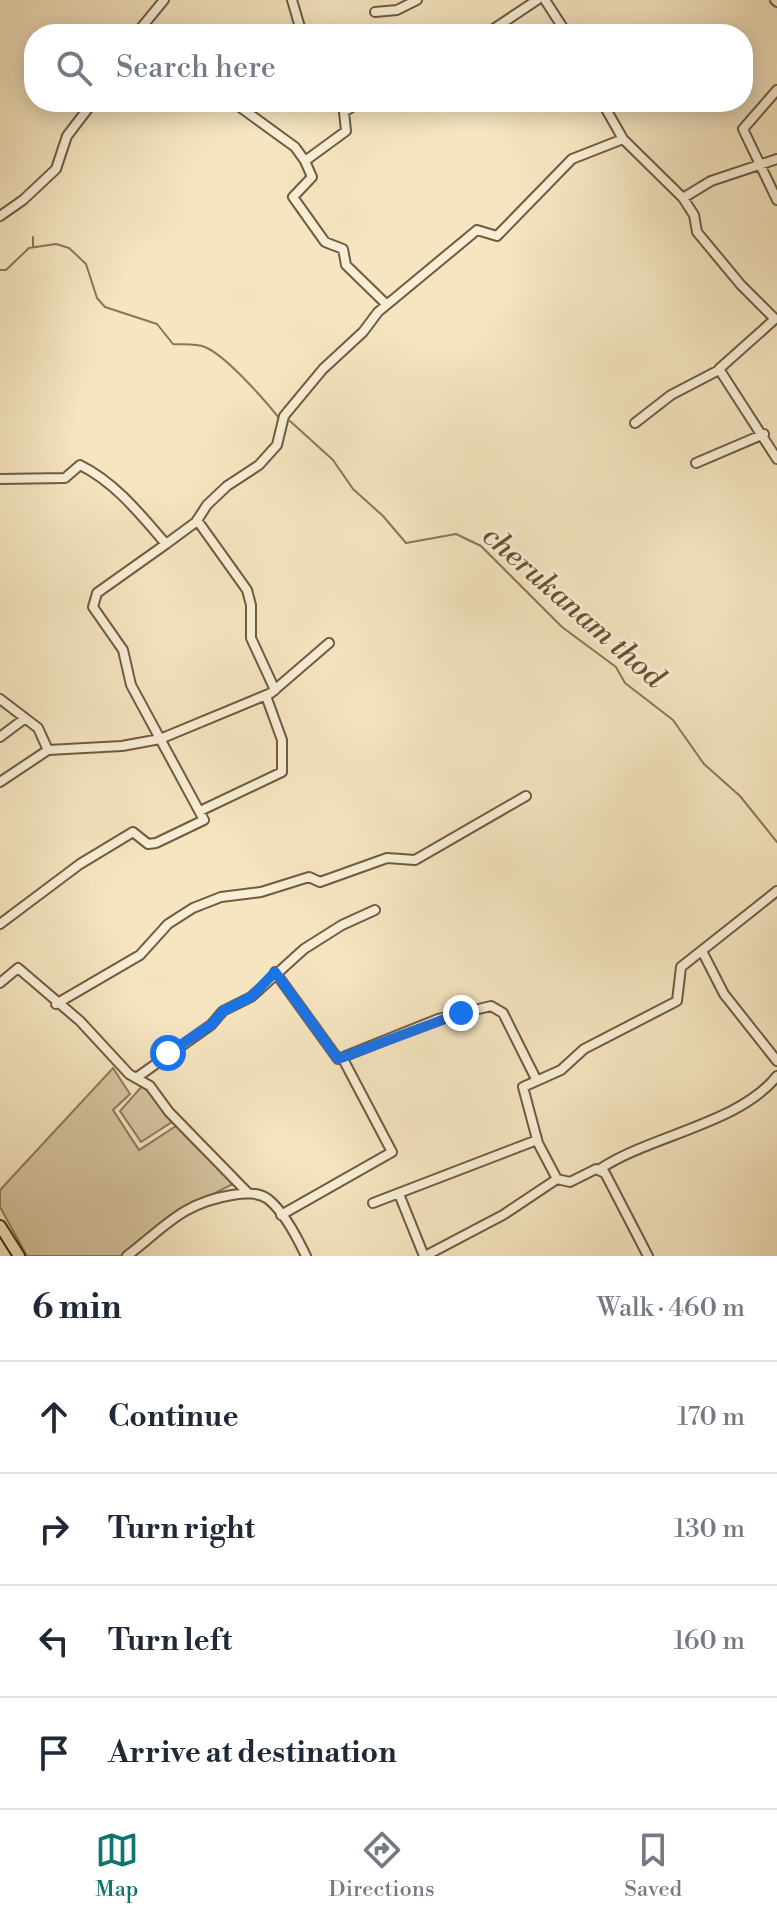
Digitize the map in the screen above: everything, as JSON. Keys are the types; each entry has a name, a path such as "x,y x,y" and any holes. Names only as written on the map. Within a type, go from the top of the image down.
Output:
{"main road":[{"path":"0,1226 17,1255"}],"street":[{"path":"144,24 164,0"},
{"path":"292,0 299,24"},
{"path":"375,12 397,10 417,0"},
{"path":"501,24 537,0"},
{"path":"545,0 561,24"},
{"path":"777,90 743,129 777,200"},
{"path":"0,216 23,200 56,169 67,136 85,112"},
{"path":"247,112 288,141 305,161 312,177 293,197 325,242 343,249 346,265 386,304"},
{"path":"305,161 346,131 344,112"},
{"path":"608,112 623,139 683,198 694,215 697,232 741,285 776,318 721,364 719,370 671,395 635,423"},
{"path":"0,924 80,864 133,832 148,844 156,843 204,820 127,675 123,650 93,607 97,593 197,520 227,486 259,465 277,445 284,416 323,369 363,332 386,304 477,230 497,236 572,159 623,139"},
{"path":"683,198 696,187 748,170 760,162 777,159"},
{"path":"719,370 764,434 777,459"},
{"path":"696,463 764,434"},
{"path":"0,479 65,478 80,465 99,475 121,494 166,544"},
{"path":"197,520 247,590 251,605 251,638 260,651 262,669 275,690"},
{"path":"0,782 48,750 122,746 160,739 266,696 329,643"},
{"path":"200,811 282,772 282,740 266,696"},
{"path":"0,699 38,728 48,750"},
{"path":"0,737 24,719"},
{"path":"56,1004 140,955 168,924 211,900 261,892 309,877 320,882 394,856 415,860 526,796"},
{"path":"557,1179 537,1140 522,1093 523,1087 561,1070 584,1049 677,1001 681,967 703,953 777,891"},
{"path":"136,1078 211,1025 223,1011 251,997 275,972 317,941 375,910"},
{"path":"703,953 724,994 777,1061"},
{"path":"0,983 18,968 56,1004 80,1021 115,1061 150,1086 169,1112 248,1193"},
{"path":"275,972 338,1059 438,1019 491,1006 503,1013 536,1079"},
{"path":"281,1215 392,1152 343,1059"},
{"path":"399,1194 425,1256 503,1215 557,1179 570,1182 738,1106 777,1076"},
{"path":"373,1203 537,1140"},
{"path":"600,1169 648,1256"},
{"path":"127,1256 184,1209 214,1198 248,1193 264,1197 281,1215 306,1256"}],"shaded area":[{"path":"113,1068 130,1094 113,1110 139,1150 176,1126 233,1184 169,1216 121,1256 27,1256 0,1207 0,1190"},
{"path":"143,1085 172,1122 141,1142 120,1111"}],"waterway":[{"path":"33,237 33,246"},
{"name":"cherukanam thod","path":"0,270 6,270 29,248 56,244 69,248 86,264 97,298 105,307 157,324 173,344 197,345 213,352 244,379 279,418"},
{"name":"cherukanam thod","path":"290,421 333,460 353,489 383,516 406,543 456,534 481,546 562,627 616,667 625,683 673,720 704,764 740,796 777,842"}],"route":[{"path":"168,1053 211,1025 223,1011 251,997 275,972 338,1059 438,1019 461,1013"}]}
